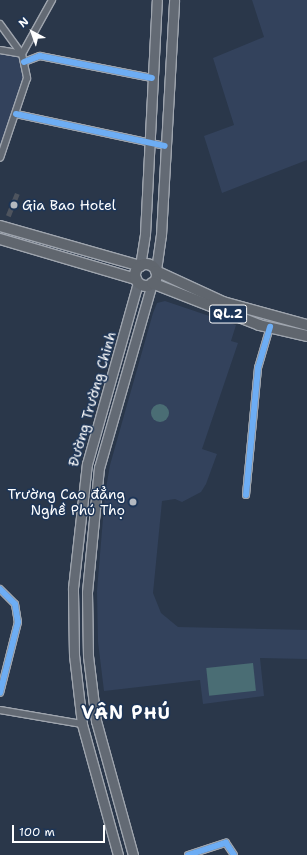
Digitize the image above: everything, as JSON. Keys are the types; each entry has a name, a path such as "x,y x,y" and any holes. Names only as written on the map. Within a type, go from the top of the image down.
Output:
{"highway":[{"name":"QL.2","path":"0,226 140,266 149,265 156,270 223,302 307,325"},
{"name":"QL.2","path":"0,239 137,280 145,285 152,283 218,311 270,327 307,336"},
{"path":"137,280 136,272 140,266"},
{"path":"152,283 156,270"}],"main road":[{"path":"140,266 150,143 157,0"},
{"path":"156,270 161,235 174,0"},
{"name":"Đường Trường Chinh","path":"118,855 86,745 82,724 74,655 73,588 80,510 88,459 137,280"},
{"name":"Đường Trường Chinh","path":"133,855 100,740 88,656 87,592 93,512 101,461 152,283"},
{"path":"86,745 100,740"}],"street":[{"path":"22,54 52,0"},
{"path":"0,24 22,54 26,83 0,158"},
{"path":"0,50 22,54"},
{"path":"24,62 40,56 152,78"},
{"path":"16,114 165,146"},
{"path":"246,495 259,366 270,327"},
{"path":"0,588 15,604 18,622 0,694"},
{"path":"0,710 82,724"},
{"path":"189,855 226,843 234,855"}],"shaded area":[{"path":"252,0 307,0 307,160 222,193 204,136 234,125 213,58 264,37"},
{"path":"0,53 20,57 25,83 0,152"},
{"name":"Trường Cao đẳng Nghề Phú Thọ","path":"165,301 236,325 231,341 238,343 202,449 217,454 206,484 201,492 182,502 175,499 162,501 153,593 161,613 178,627 307,630 307,659 260,658 264,696 203,704 200,680 104,691 98,642 97,591 105,494 110,465 153,313 157,303"}],"green space":[{"path":"160,404 166,407 169,413 166,419 160,422 154,419 151,413 154,407"},
{"path":"253,663 256,691 209,696 206,668"}],"building":[{"name":"Gia Bao Hotel","path":"15,193 20,195 11,217 6,215"}],"cycle path":[{"path":"24,62 40,56 152,78"},
{"path":"16,114 165,146"},
{"path":"246,495 258,368 270,327"},
{"path":"0,589 15,604 18,622 0,693"},
{"path":"188,855 226,843 234,855"}],"place":[{"name":"Gia Bao Hotel","path":"14,205"},
{"name":"Trường Cao đẳng Nghề Phú Thọ","path":"133,502"}],"district":[{"name":"VÂN PHÚ","path":"126,713"}]}
